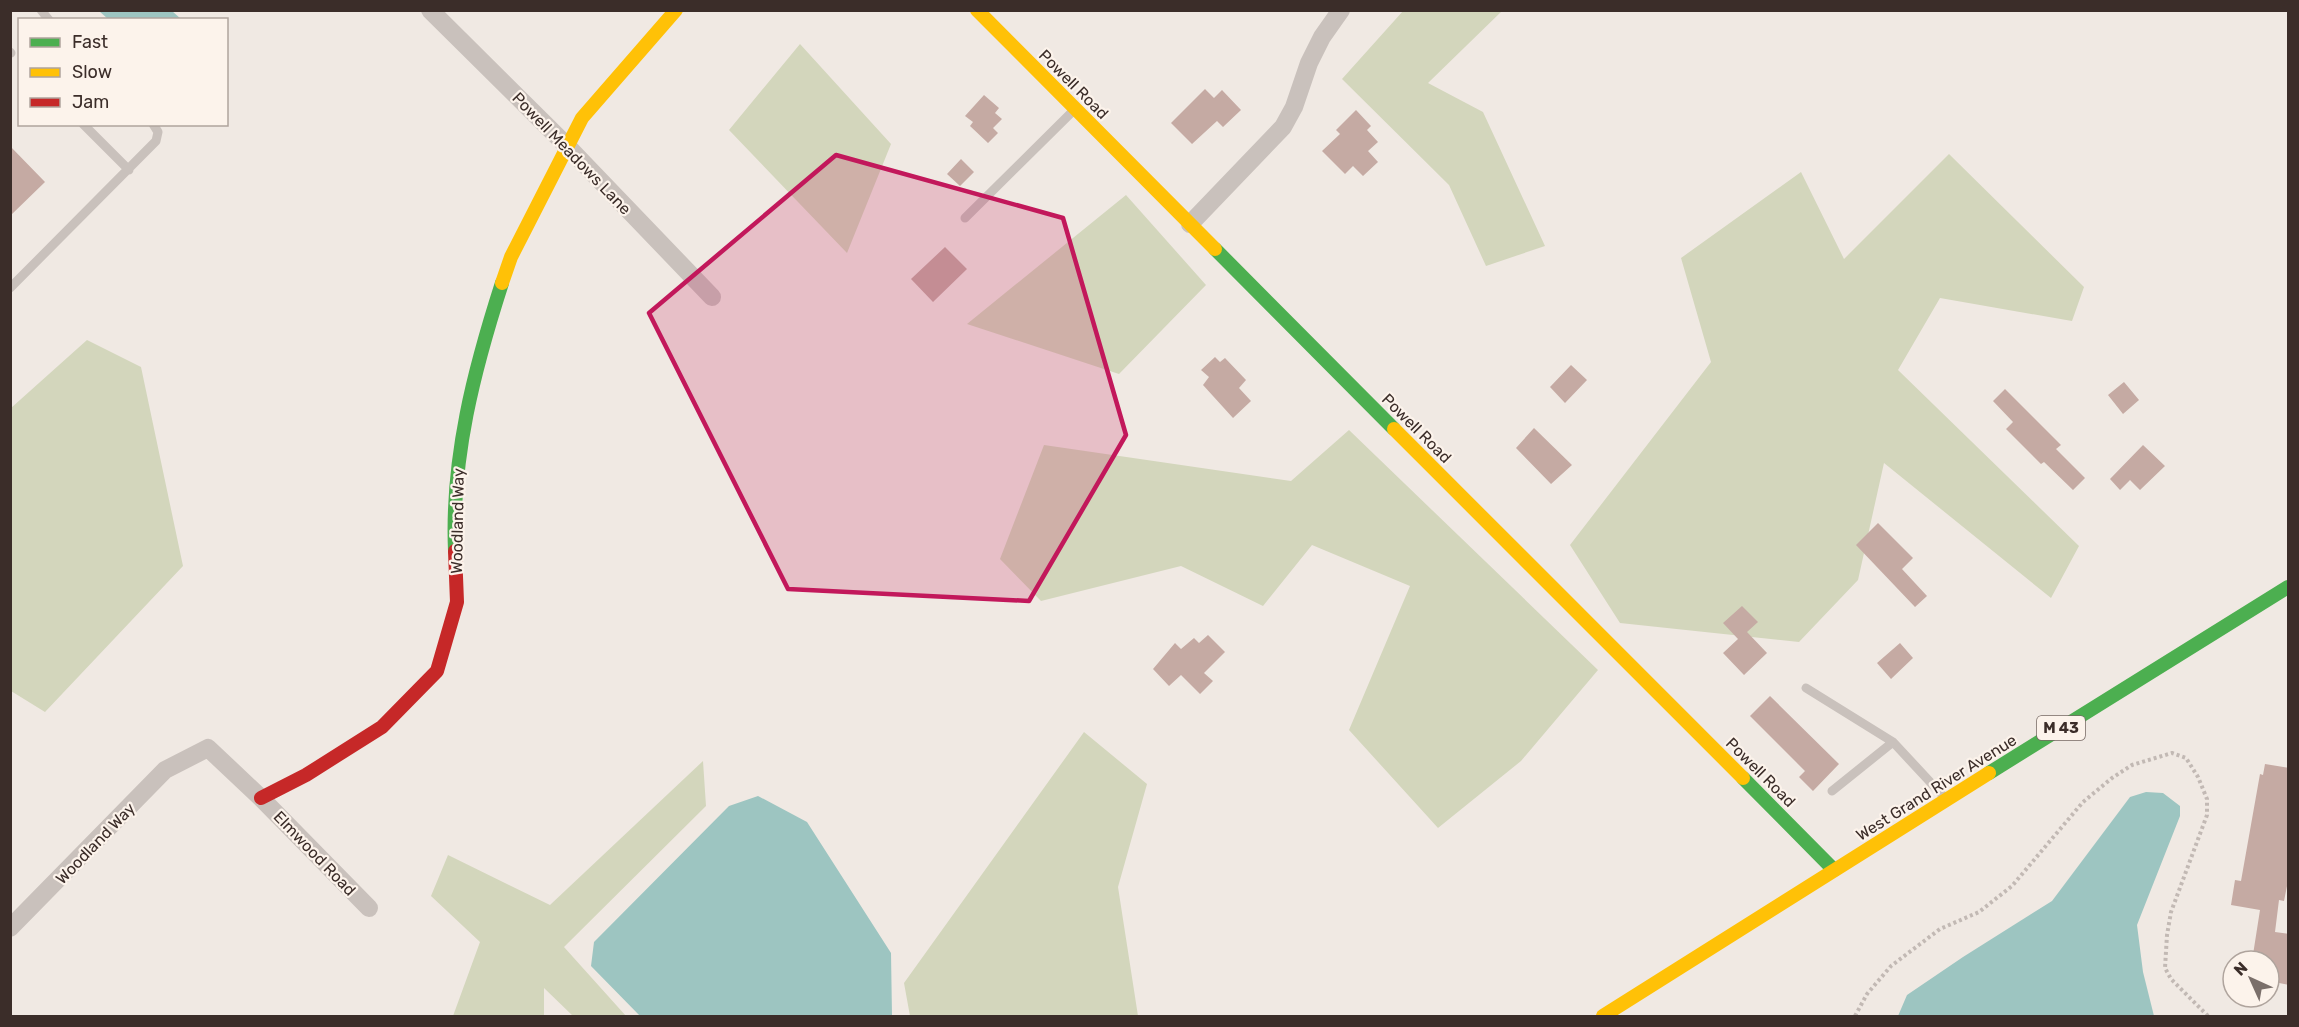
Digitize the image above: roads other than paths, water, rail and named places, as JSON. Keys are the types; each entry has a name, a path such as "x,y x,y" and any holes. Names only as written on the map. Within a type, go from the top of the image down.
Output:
{"street":[{"name":"Powell Meadows Lane","path":"430,10 568,147 712,297"},
{"name":"Woodland Way","path":"10,928 165,770 208,748 261,798 306,775 382,727 437,671 457,602 454,534 459,447 481,348 511,257 582,118 676,10"},
{"name":"Powell Road","path":"976,10 1834,870"},
{"path":"1190,224 1283,127 1294,107 1313,54 1341,10"},
{"name":"West Grand River Avenue","path":"1603,1017 1834,870 2289,587"},
{"name":"Elmwood Road","path":"261,798 369,908"}],"lane":[{"path":"965,218 1075,109"},
{"path":"85,126 129,170"},
{"path":"10,288 156,141 158,132 154,126"},
{"path":"1806,688 1893,742 1947,800"},
{"path":"1832,791 1893,742"}],"water":[{"path":"99,11 172,11 180,18 107,18"},
{"path":"2146,792 2163,793 2180,806 2180,816 2137,925 2143,972 2154,1016 1898,1016 1907,995 2052,901 2130,797"},
{"path":"758,796 807,822 891,953 892,1016 640,1016 591,966 594,942 729,806"}]}
